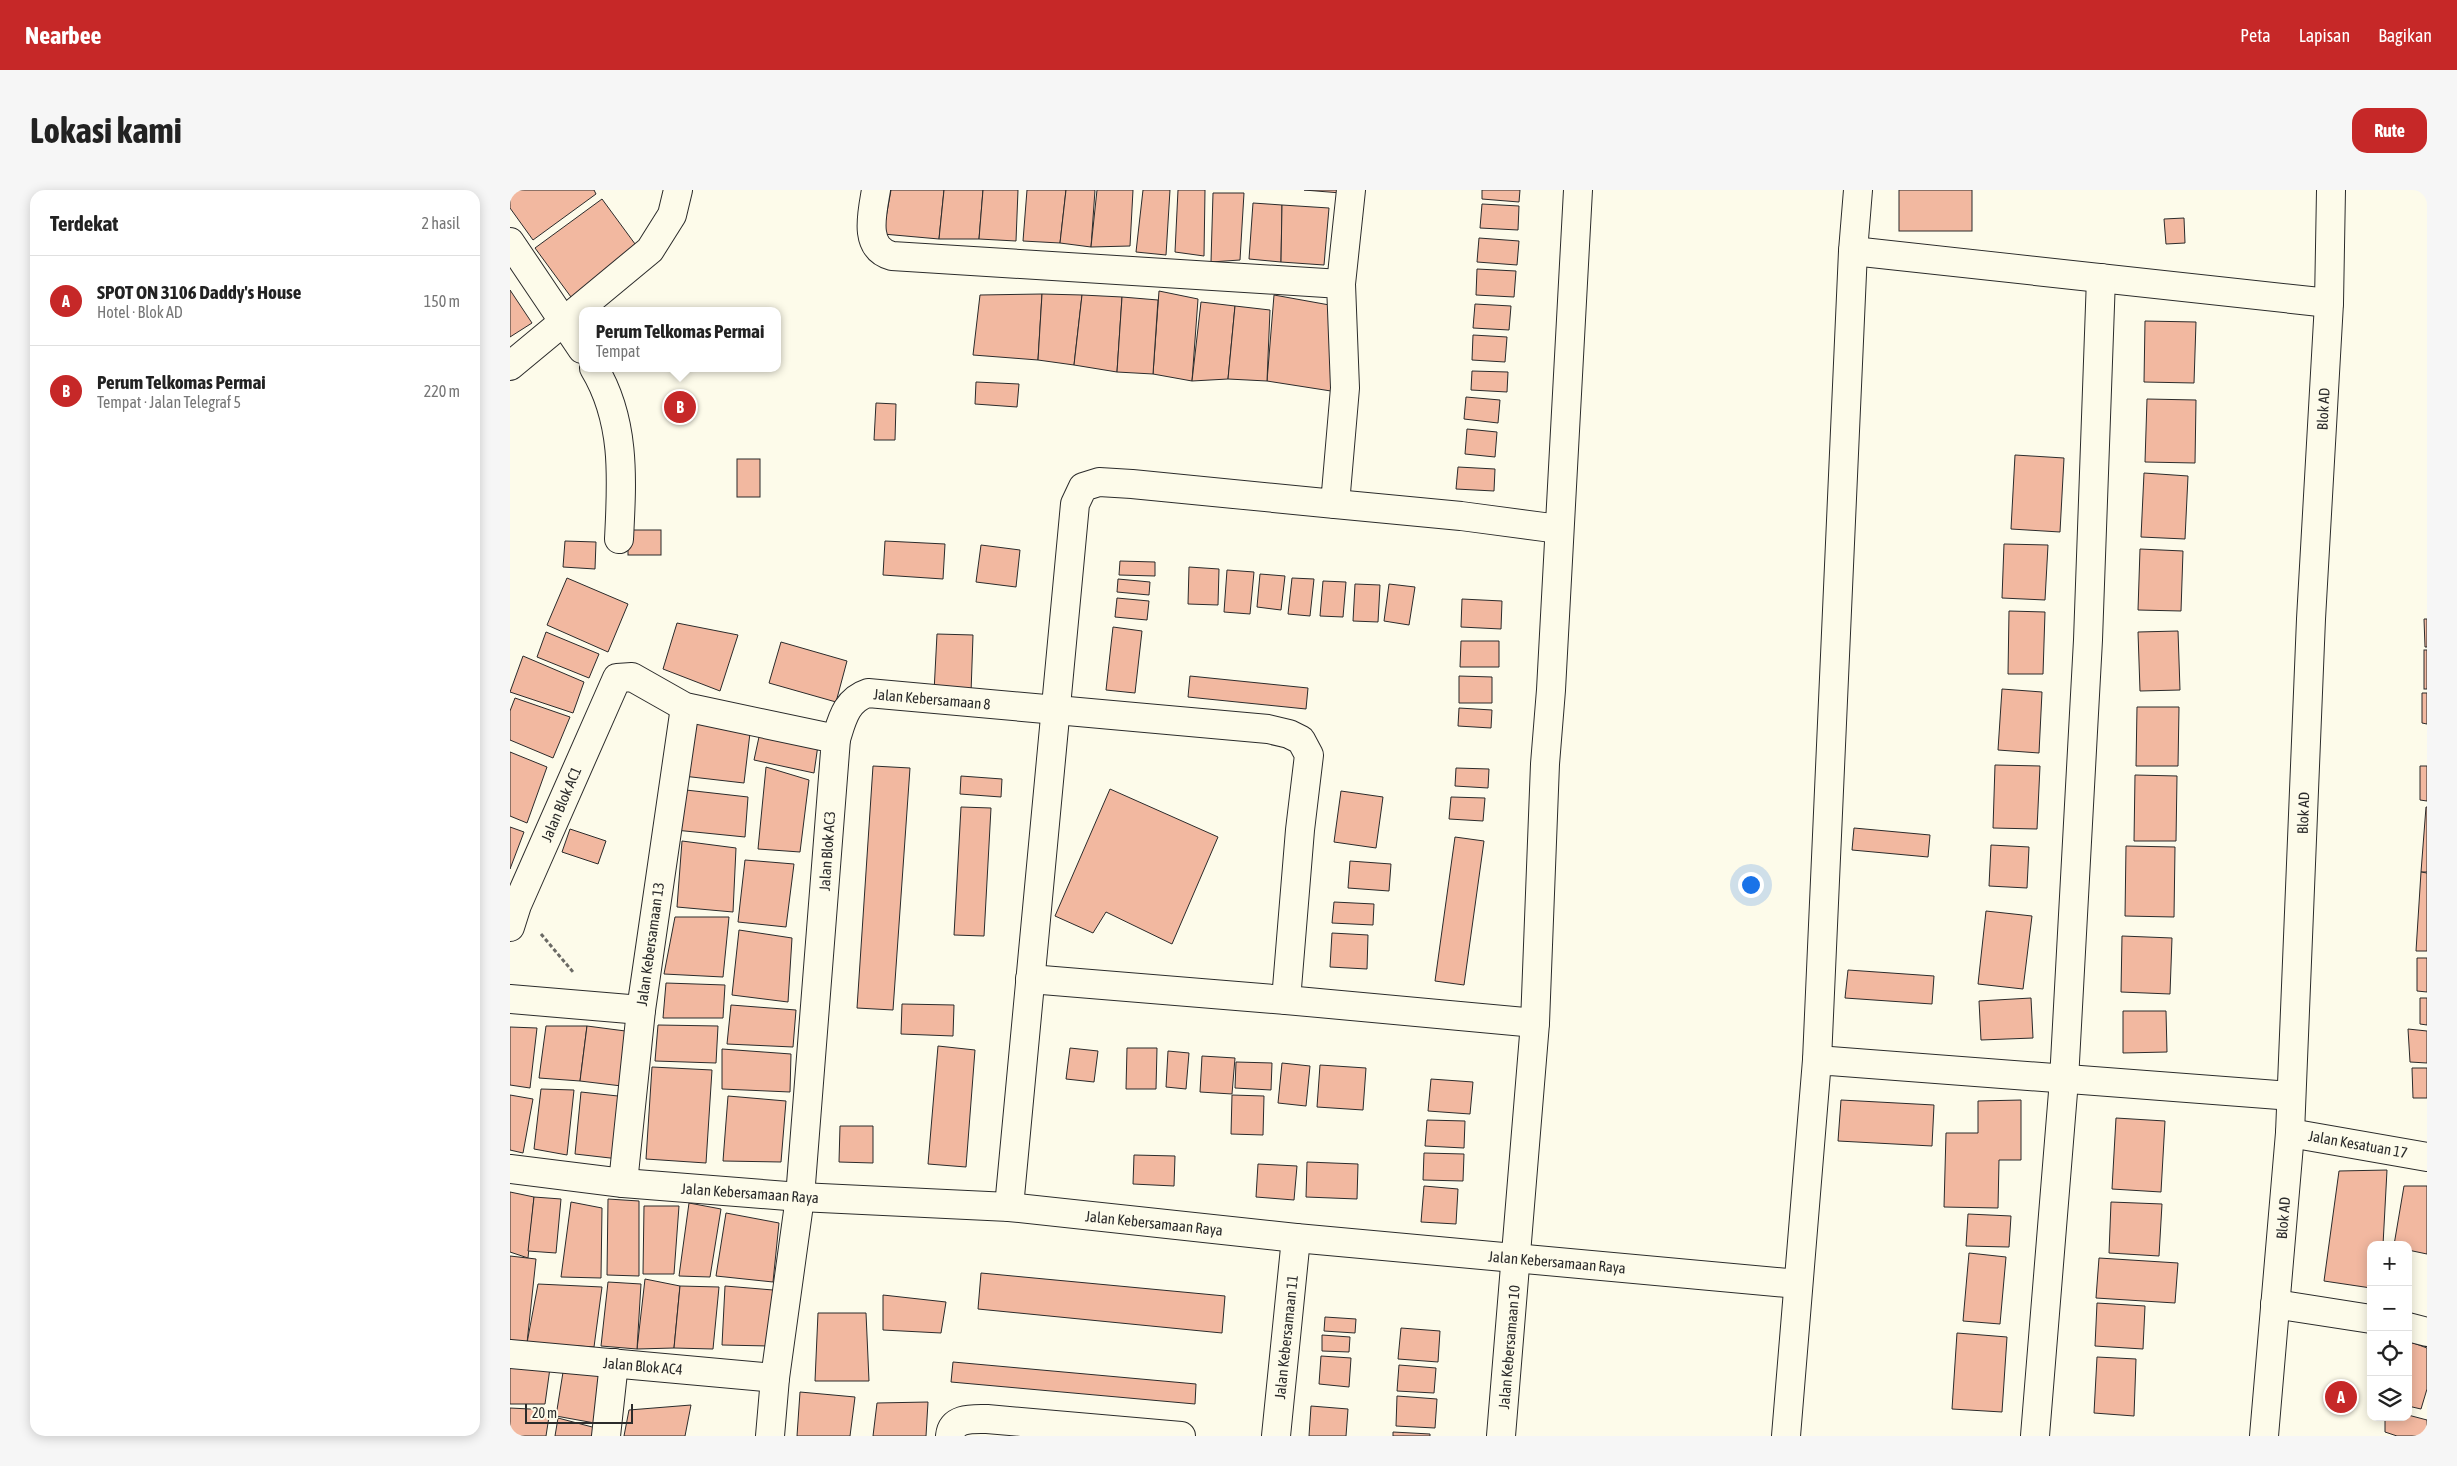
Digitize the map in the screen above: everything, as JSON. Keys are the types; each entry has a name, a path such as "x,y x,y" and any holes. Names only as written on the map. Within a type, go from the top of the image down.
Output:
{"street":[{"path":"581,307 650,250 672,215 678,190"},
{"path":"876,190 872,215 872,240 876,248 892,256 1341,284"},
{"path":"1335,504 1345,388 1341,284 1351,190"},
{"name":"Jalan Kebersamaan 10","path":"1502,1436 1535,1023 1545,764 1551,690 1578,190"},
{"path":"1786,1436 1817,1060 1853,251 1858,190"},
{"name":"Blok AD","path":"2264,1436 2290,1133 2311,619 2329,303 2332,190"},
{"path":"510,242 565,320 579,344"},
{"path":"1853,251 2329,303"},
{"path":"2035,1436 2064,1080 2088,640 2101,278"},
{"path":"510,366 579,308"},
{"path":"596,372 615,416 622,468 619,539"},
{"path":"1008,1207 1075,504 1083,487 1099,482 1132,484 1461,516 1559,529"},
{"name":"Jalan Blok AC1","path":"512,920 614,681 621,676 632,677 685,707"},
{"name":"Jalan Kebersamaan 8","path":"836,739 849,706 854,700 868,693 1056,712 1268,729 1290,734 1301,740 1309,756 1300,830 1286,1000"},
{"path":"685,707 836,739"},
{"name":"Jalan Kebersamaan 13","path":"623,1183 640,1010 685,707"},
{"name":"Jalan Blok AC3","path":"770,1436 775,1378 800,1198 836,739"},
{"path":"1030,979 1535,1023"},
{"path":"510,999 640,1010"},
{"path":"1817,1060 2291,1096"},
{"name":"Jalan Kesatuan 17","path":"2290,1133 2427,1156"},
{"name":"Jalan Kebersamaan Raya","path":"510,1170 623,1183 800,1198 1008,1207 1296,1238 1798,1284"},
{"name":"Jalan Kebersamaan 11","path":"1276,1436 1296,1238"},
{"path":"2276,1304 2367,1318"},
{"path":"2412,1328 2427,1332"},
{"name":"Jalan Blok AC4","path":"510,1354 775,1378"},
{"path":"606,1436 614,1364"},
{"path":"950,1436 951,1430 958,1422 967,1419 987,1419 1181,1436"}],"path":[{"path":"512,920 602,1007"}],"building":[{"path":"517,190 594,190 596,194 533,240 510,208 510,195"},
{"path":"891,190 944,190 939,239 883,234"},
{"path":"944,190 983,190 979,239 939,239"},
{"path":"983,190 1018,190 1016,241 979,239"},
{"path":"1027,190 1066,190 1060,243 1023,241"},
{"path":"1066,190 1095,190 1091,247 1060,243"},
{"path":"1097,190 1133,190 1130,246 1091,247"},
{"path":"1143,190 1170,190 1166,255 1136,252"},
{"path":"1178,190 1205,190 1204,256 1175,252"},
{"path":"1304,190 1342,190 1341,193"},
{"path":"1482,190 1520,190 1519,202 1482,199"},
{"path":"1899,190 1972,190 1972,231 1899,231"},
{"path":"1213,193 1244,193 1240,260 1211,262"},
{"path":"602,199 638,248 571,297 535,248"},
{"path":"1253,203 1282,205 1281,262 1249,259"},
{"path":"1482,204 1519,206 1518,230 1480,228"},
{"path":"1282,205 1329,208 1324,265 1281,262"},
{"path":"2184,218 2185,243 2166,244 2164,219"},
{"path":"1479,238 1519,241 1517,265 1477,262"},
{"path":"1477,269 1516,271 1514,297 1476,295"},
{"path":"510,290 532,323 510,337"},
{"path":"1159,291 1198,299 1192,381 1153,374"},
{"path":"1042,294 1038,360 973,355 980,295"},
{"path":"1042,294 1082,295 1074,365 1038,360"},
{"path":"1082,295 1122,297 1117,372 1074,365"},
{"path":"1274,295 1335,306 1331,391 1267,381"},
{"path":"1122,297 1158,300 1153,374 1117,372"},
{"path":"1201,302 1235,306 1228,379 1192,381"},
{"path":"1475,304 1511,306 1509,330 1473,328"},
{"path":"1235,306 1270,310 1267,381 1228,379"},
{"path":"2145,321 2196,322 2194,383 2144,382"},
{"path":"1473,335 1507,337 1505,362 1472,360"},
{"path":"1472,371 1508,372 1507,392 1471,390"},
{"path":"976,382 1019,384 1017,407 975,404"},
{"path":"1466,397 1500,400 1498,423 1464,419"},
{"path":"2147,399 2196,400 2195,463 2145,462"},
{"path":"876,403 896,404 895,440 874,440"},
{"path":"1467,429 1497,432 1495,457 1465,454"},
{"path":"2015,455 2064,458 2060,532 2011,529"},
{"path":"737,459 760,459 760,497 737,497"},
{"path":"1458,467 1495,469 1494,491 1456,489"},
{"path":"2144,473 2188,476 2185,539 2141,537"},
{"path":"628,530 661,530 661,555 628,555"},
{"path":"565,541 596,542 595,569 563,567"},
{"path":"885,541 945,544 943,579 883,575"},
{"path":"2004,544 2048,545 2045,600 2002,598"},
{"path":"981,545 1020,550 1016,587 976,582"},
{"path":"2140,549 2183,551 2181,611 2138,610"},
{"path":"1120,561 1155,562 1155,576 1119,575"},
{"path":"1189,567 1219,569 1218,605 1188,604"},
{"path":"1227,570 1254,572 1250,614 1224,612"},
{"path":"1260,574 1285,576 1281,610 1257,607"},
{"path":"567,578 628,604 608,652 547,625"},
{"path":"1292,578 1314,579 1310,616 1288,614"},
{"path":"1118,579 1150,582 1149,595 1117,592"},
{"path":"1323,581 1346,582 1343,617 1320,616"},
{"path":"1355,584 1380,585 1378,622 1353,621"},
{"path":"1389,584 1415,587 1409,625 1384,621"},
{"path":"1117,598 1149,601 1147,620 1115,617"},
{"path":"1462,599 1502,601 1501,629 1461,627"},
{"path":"2009,611 2045,612 2043,674 2008,674"},
{"path":"2424,619 2427,619 2427,647 2425,647"},
{"path":"677,623 738,635 720,691 663,669"},
{"path":"1113,627 1142,631 1135,693 1106,690"},
{"path":"2178,631 2180,690 2140,691 2138,632"},
{"path":"546,632 599,654 589,678 537,657"},
{"path":"937,634 973,635 971,693 934,692"},
{"path":"1461,641 1499,641 1499,667 1460,667"},
{"path":"781,642 847,661 836,702 769,683"},
{"path":"2424,650 2427,650 2427,689 2424,689"},
{"path":"523,656 584,682 573,713 510,692"},
{"path":"1190,676 1308,688 1306,709 1188,697"},
{"path":"1459,676 1492,677 1492,703 1459,703"},
{"path":"2002,689 2042,692 2039,753 1998,750"},
{"path":"2422,693 2427,693 2427,724 2422,723"},
{"path":"515,698 570,717 553,758 510,740 510,711"},
{"path":"2137,707 2179,707 2178,766 2136,766"},
{"path":"1459,708 1492,710 1491,728 1458,726"},
{"path":"689,722 750,733 744,783 683,776"},
{"path":"762,723 818,745 814,773 754,760"},
{"path":"510,752 547,767 527,823 510,816"},
{"path":"1995,765 2040,766 2037,829 1993,828"},
{"path":"873,766 910,768 893,1010 857,1008"},
{"path":"2420,766 2427,766 2427,801 2420,800"},
{"path":"766,767 809,780 800,852 758,849"},
{"path":"1456,768 1489,769 1488,788 1455,786"},
{"path":"2135,775 2177,776 2176,841 2134,841"},
{"path":"961,776 1002,779 1001,797 960,794"},
{"path":"677,789 748,797 745,837 675,830"},
{"path":"1110,789 1218,837 1172,944 1106,912 1093,933 1055,916"},
{"path":"1341,791 1383,797 1376,848 1334,842"},
{"path":"1451,797 1485,798 1483,821 1449,819"},
{"path":"961,807 991,808 984,936 954,935"},
{"path":"2426,807 2427,872 2421,872"},
{"path":"510,827 524,832 510,869"},
{"path":"1854,828 1930,835 1928,857 1852,850"},
{"path":"570,829 606,841 598,864 562,852"},
{"path":"1455,837 1484,841 1464,985 1435,981"},
{"path":"682,841 736,848 733,912 677,907"},
{"path":"1991,845 2029,847 2027,888 1989,886"},
{"path":"2126,846 2175,847 2174,917 2125,916"},
{"path":"745,860 794,864 786,927 738,922"},
{"path":"1350,861 1391,864 1389,891 1348,888"},
{"path":"2421,872 2427,873 2427,951 2416,951"},
{"path":"1334,902 1374,904 1373,925 1332,923"},
{"path":"1986,911 2032,916 2023,989 1978,984"},
{"path":"675,917 729,917 723,977 664,974"},
{"path":"739,930 792,938 788,1002 732,995"},
{"path":"1332,933 1368,935 1367,969 1330,967"},
{"path":"2122,936 2172,938 2170,994 2121,992"},
{"path":"2417,958 2427,958 2427,992 2417,991"},
{"path":"1848,970 1934,976 1932,1004 1845,998"},
{"path":"666,983 725,985 723,1018 663,1018"},
{"path":"2031,998 2033,1038 1981,1040 1979,1001"},
{"path":"2420,998 2427,998 2427,1025 2420,1024"},
{"path":"902,1004 954,1005 953,1036 901,1034"},
{"path":"731,1005 796,1010 793,1047 727,1044"},
{"path":"2123,1011 2166,1011 2167,1052 2123,1053"},
{"path":"658,1025 718,1026 716,1063 655,1061"},
{"path":"546,1026 587,1026 580,1081 539,1078"},
{"path":"587,1026 633,1032 630,1087 580,1081"},
{"path":"510,1027 537,1028 530,1088 510,1085"},
{"path":"2408,1029 2427,1031 2427,1063 2410,1062"},
{"path":"938,1046 975,1050 966,1167 928,1164"},
{"path":"1070,1048 1098,1051 1094,1082 1066,1079"},
{"path":"1127,1048 1157,1048 1156,1089 1126,1089"},
{"path":"722,1049 791,1054 790,1092 722,1089"},
{"path":"1168,1051 1189,1053 1186,1089 1166,1087"},
{"path":"1202,1056 1235,1058 1232,1094 1200,1092"},
{"path":"1236,1062 1272,1063 1271,1090 1235,1088"},
{"path":"1282,1063 1310,1066 1306,1106 1278,1103"},
{"path":"1320,1065 1366,1068 1363,1110 1317,1107"},
{"path":"652,1067 712,1070 706,1163 646,1159"},
{"path":"2412,1068 2427,1068 2427,1098 2413,1098"},
{"path":"1431,1079 1473,1082 1470,1114 1428,1111"},
{"path":"541,1089 574,1090 567,1155 534,1149"},
{"path":"581,1092 627,1097 619,1159 575,1154"},
{"path":"510,1095 533,1099 523,1153 510,1150"},
{"path":"1232,1095 1264,1096 1263,1135 1231,1134"},
{"path":"728,1096 786,1101 781,1162 723,1161"},
{"path":"1841,1100 1934,1105 1932,1146 1838,1141"},
{"path":"2021,1100 2021,1160 1999,1160 1998,1208 1944,1207 1946,1133 1978,1133 1978,1101"},
{"path":"2116,1118 2165,1121 2161,1192 2112,1189"},
{"path":"1427,1120 1465,1121 1464,1148 1425,1146"},
{"path":"840,1126 873,1126 873,1163 839,1162"},
{"path":"1424,1153 1464,1154 1463,1181 1423,1180"},
{"path":"1134,1155 1175,1156 1174,1186 1133,1184"},
{"path":"1307,1162 1358,1164 1357,1199 1306,1197"},
{"path":"1258,1164 1297,1166 1294,1200 1256,1197"},
{"path":"2387,1170 2383,1241 2367,1241 2367,1287 2324,1281 2339,1171"},
{"path":"1424,1186 1458,1189 1456,1224 1421,1222"},
{"path":"2404,1186 2427,1186 2427,1254 2412,1251 2412,1241 2395,1241"},
{"path":"510,1192 534,1197 528,1258 510,1252"},
{"path":"534,1197 561,1199 556,1253 528,1251"},
{"path":"608,1199 639,1201 639,1276 607,1275"},
{"path":"571,1202 602,1208 601,1278 561,1277"},
{"path":"2111,1202 2162,1204 2159,1256 2109,1253"},
{"path":"689,1203 721,1209 710,1277 679,1276"},
{"path":"644,1206 679,1206 674,1274 643,1274"},
{"path":"726,1213 779,1223 773,1282 716,1276"},
{"path":"1968,1214 2011,1216 2009,1247 1966,1246"},
{"path":"1969,1253 2006,1257 2000,1324 1963,1321"},
{"path":"510,1256 536,1259 527,1343 510,1342"},
{"path":"2099,1258 2178,1263 2175,1303 2096,1298"},
{"path":"981,1273 1225,1296 1222,1333 978,1309"},
{"path":"645,1279 680,1286 674,1348 637,1349"},
{"path":"608,1282 641,1284 637,1349 601,1346"},
{"path":"538,1284 602,1287 594,1347 527,1343"},
{"path":"680,1286 719,1287 713,1349 674,1348"},
{"path":"725,1286 773,1290 768,1346 722,1345"},
{"path":"883,1295 946,1302 941,1333 883,1330"},
{"path":"2097,1303 2145,1306 2143,1349 2095,1346"},
{"path":"818,1313 866,1313 869,1381 815,1381"},
{"path":"1325,1317 1356,1319 1355,1333 1324,1331"},
{"path":"1401,1328 1440,1331 1438,1362 1398,1359"},
{"path":"1957,1333 2007,1337 2002,1412 1952,1409"},
{"path":"1322,1335 1350,1337 1349,1352 1322,1351"},
{"path":"2412,1342 2427,1348 2427,1389 2421,1409 2412,1407"},
{"path":"1321,1356 1351,1358 1349,1387 1319,1384"},
{"path":"2097,1357 2136,1359 2134,1416 2094,1413"},
{"path":"953,1362 1196,1384 1195,1404 951,1382"},
{"path":"1399,1365 1436,1368 1434,1393 1397,1391"},
{"path":"510,1366 550,1368 545,1404 510,1404"},
{"path":"564,1366 606,1371 600,1424 556,1416"},
{"path":"800,1392 855,1397 850,1436 797,1436"},
{"path":"1397,1396 1437,1399 1435,1428 1396,1426"},
{"path":"928,1402 926,1436 873,1436 877,1403"},
{"path":"691,1405 685,1436 624,1436 629,1410"},
{"path":"1311,1406 1348,1409 1346,1436 1309,1436"},
{"path":"510,1408 550,1410 546,1436 510,1436"},
{"path":"2412,1416 2427,1420 2427,1436 2397,1436 2385,1432 2385,1421 2412,1421"},
{"path":"558,1418 596,1428 594,1436 555,1436"},
{"path":"1393,1432 1430,1434 1430,1436 1393,1436"}],"place":[{"name":"Perum Telkomas Permai","path":"680,407"},
{"name":"SPOT ON 3106 Daddy's House","path":"2341,1397"}]}
